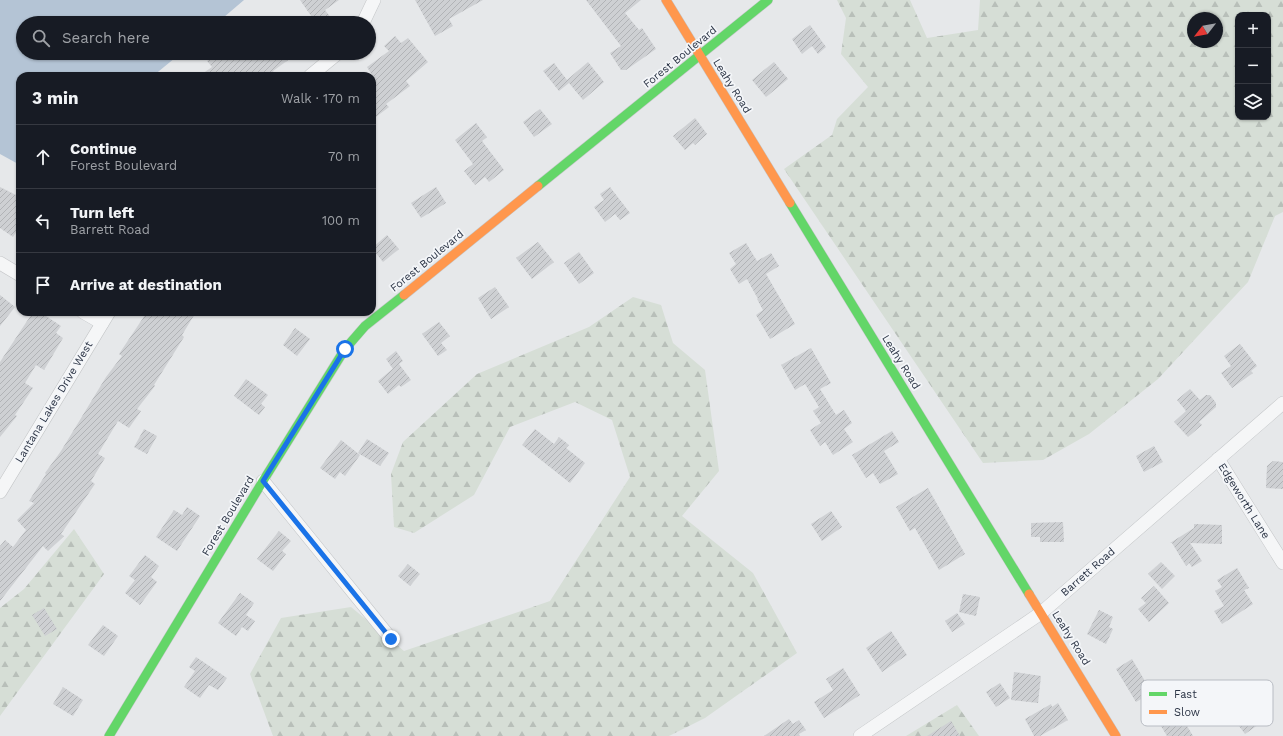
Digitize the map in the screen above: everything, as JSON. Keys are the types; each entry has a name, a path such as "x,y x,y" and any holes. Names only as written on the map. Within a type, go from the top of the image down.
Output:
{"street":[{"path":"366,16 374,0"},
{"name":"Leahy Road","path":"666,0 1116,736"},
{"name":"Forest Boulevard","path":"109,736 263,481 345,349 366,326 700,57 768,0"},
{"path":"315,72 329,60"},
{"path":"0,262 16,272"},
{"path":"90,316 102,323"},
{"name":"Lantana Lakes Drive West","path":"0,492 106,316"},
{"name":"Barrett Road","path":"860,736 1041,613 1283,403"},
{"name":"Edgeworth Lane","path":"1218,459 1283,563"},
{"path":"263,481 391,639"}],"green space":[{"path":"837,0 910,0 927,38 978,30 980,0 1283,0 1283,212 1275,216 1248,282 1158,379 1089,434 1043,460 983,463 784,169 832,135 837,119 868,87 841,54 846,18"},
{"path":"633,297 661,305 673,343 705,370 719,471 682,516 753,573 797,653 705,718 669,736 273,736 250,674 281,618 351,607 404,651 550,601 630,477 612,420 575,402 510,427 474,495 414,533 394,527 391,474 403,442 477,374 589,327"},
{"path":"74,529 104,574 0,716 0,608 24,589"},
{"path":"957,705 979,736 906,736"}],"water":[{"path":"0,0 244,0 225,16 16,16 16,60 172,60 158,72 16,72 16,163 0,154"}],"building":[{"path":"300,0 339,0 325,10 330,16 311,16"},
{"path":"415,0 483,0 449,19 453,26 435,36"},
{"path":"586,0 641,0 625,13 639,30 642,28 656,49 626,70 621,70 610,53 621,46"},
{"path":"810,25 826,47 818,54 812,46 802,54 792,39"},
{"path":"395,36 401,43 408,38 428,62 406,81 410,86 386,104 389,107 376,117 376,72 370,72 367,67 389,51 384,46"},
{"path":"288,60 274,72 205,72 212,67 207,61"},
{"path":"588,62 604,82 583,100 569,83 559,91 543,71 554,63 567,80"},
{"path":"774,62 788,79 766,97 752,80"},
{"path":"540,109 552,124 534,137 523,122"},
{"path":"695,118 707,134 695,145 693,143 685,150 673,136"},
{"path":"476,123 487,137 482,141 504,170 489,182 485,177 475,185 464,171 473,164 455,140"},
{"path":"0,187 16,195 16,232 13,237 0,228"},
{"path":"436,187 446,203 421,218 411,203"},
{"path":"610,187 630,213 620,220 615,214 605,222 594,207 604,200 600,194"},
{"path":"387,235 399,249 383,262 376,253 376,245"},
{"path":"538,242 554,262 532,279 516,258"},
{"path":"746,243 757,261 771,253 779,266 766,274 795,324 770,339 756,315 763,310 747,279 739,284 730,269 736,264 729,253"},
{"path":"579,252 594,273 579,284 564,263"},
{"path":"495,287 509,307 491,319 478,298"},
{"path":"0,295 15,307 0,326"},
{"path":"30,316 46,316 61,326 56,333 63,338 44,370 36,365 25,383 33,388 15,415 17,416 0,437 0,362"},
{"path":"144,316 194,316 182,335 184,337 154,385 155,386 137,409 141,411 129,428 118,421 98,454 105,458 91,481 95,484 61,534 64,536 48,551 43,546 0,601 0,546 5,540 13,547 26,530 17,520 34,503 29,501 106,377 122,356 119,354"},
{"path":"439,322 450,336 441,343 447,350 438,356 422,334"},
{"path":"295,328 310,339 297,356 283,345"},
{"path":"1240,344 1257,366 1251,371 1253,373 1232,388 1221,373 1231,366 1224,356"},
{"path":"811,348 831,383 820,389 836,415 844,410 852,423 844,429 853,442 833,455 825,442 820,446 810,430 821,423 813,411 819,407 805,384 795,390 781,365"},
{"path":"396,351 403,361 399,364 411,380 401,387 399,385 388,394 378,381 393,369 386,359"},
{"path":"246,379 268,395 261,404 265,407 259,415 234,396"},
{"path":"1190,389 1200,400 1206,395 1210,395 1216,403 1216,407 1199,422 1202,425 1188,437 1174,422 1186,411 1177,400"},
{"path":"144,429 157,436 147,454 134,447"},
{"path":"535,429 554,444 559,437 569,445 566,448 585,463 570,483 522,445"},
{"path":"892,431 899,442 884,451 898,474 880,484 873,473 866,478 852,455"},
{"path":"367,439 389,453 380,466 358,453"},
{"path":"341,440 360,455 345,476 340,472 335,479 320,468"},
{"path":"1154,446 1163,462 1144,472 1136,456"},
{"path":"1273,461 1283,462 1283,489 1266,488 1267,466"},
{"path":"928,488 965,554 939,570 915,528 910,531 896,507"},
{"path":"187,507 200,516 177,551 156,537 174,510 182,515"},
{"path":"831,511 842,527 822,541 811,524"},
{"path":"1063,522 1064,542 1040,542 1040,537 1031,537 1031,523"},
{"path":"1194,524 1222,525 1222,544 1190,543 1202,561 1192,567 1189,563 1186,566 1172,543 1170,543 1194,528"},
{"path":"279,531 291,541 282,551 286,554 273,571 257,559"},
{"path":"145,555 159,566 151,577 157,582 140,605 125,593 135,580 129,576"},
{"path":"1161,562 1175,576 1162,589 1148,574"},
{"path":"408,564 420,574 410,586 398,576"},
{"path":"1237,568 1249,588 1244,590 1253,604 1222,624 1214,611 1224,606 1215,591 1222,587 1217,580"},
{"path":"1154,586 1169,603 1149,622 1138,609 1146,603 1141,598"},
{"path":"240,593 254,603 246,615 255,621 248,631 242,627 236,636 218,623"},
{"path":"963,594 980,597 976,616 959,612"},
{"path":"44,608 57,629 45,636 32,615"},
{"path":"1099,610 1113,617 1109,627 1113,629 1106,644 1087,634"},
{"path":"957,613 965,624 952,632 945,621"},
{"path":"103,625 118,636 104,656 88,645"},
{"path":"891,631 907,655 882,672 866,648"},
{"path":"196,657 227,678 218,690 209,685 200,698 184,687 195,671 189,667"},
{"path":"1132,659 1144,680 1141,680 1141,699 1136,702 1116,669"},
{"path":"843,668 860,695 824,718 814,702 833,690 826,679"},
{"path":"1014,672 1041,676 1038,703 1011,700"},
{"path":"1000,683 1010,698 996,707 986,692"},
{"path":"63,687 83,700 73,716 53,704"},
{"path":"1058,703 1068,720 1040,736 1034,736 1025,719 1051,704 1052,707"},
{"path":"789,719 793,724 799,720 806,730 799,734 800,736 764,736"},
{"path":"951,721 960,736 927,736"},
{"path":"1161,726 1187,726 1193,736 1167,736"},
{"path":"1239,726 1256,726 1245,734"}],"traffic: fast":[{"path":"538,186 768,0"},
{"path":"790,203 1029,594"},
{"path":"109,736 263,481 345,349 365,326 404,295"}],"traffic: slow":[{"path":"666,0 790,203"},
{"path":"404,295 538,186"},
{"path":"1029,594 1116,736"}],"route":[{"path":"345,349 263,481 391,639"}]}
